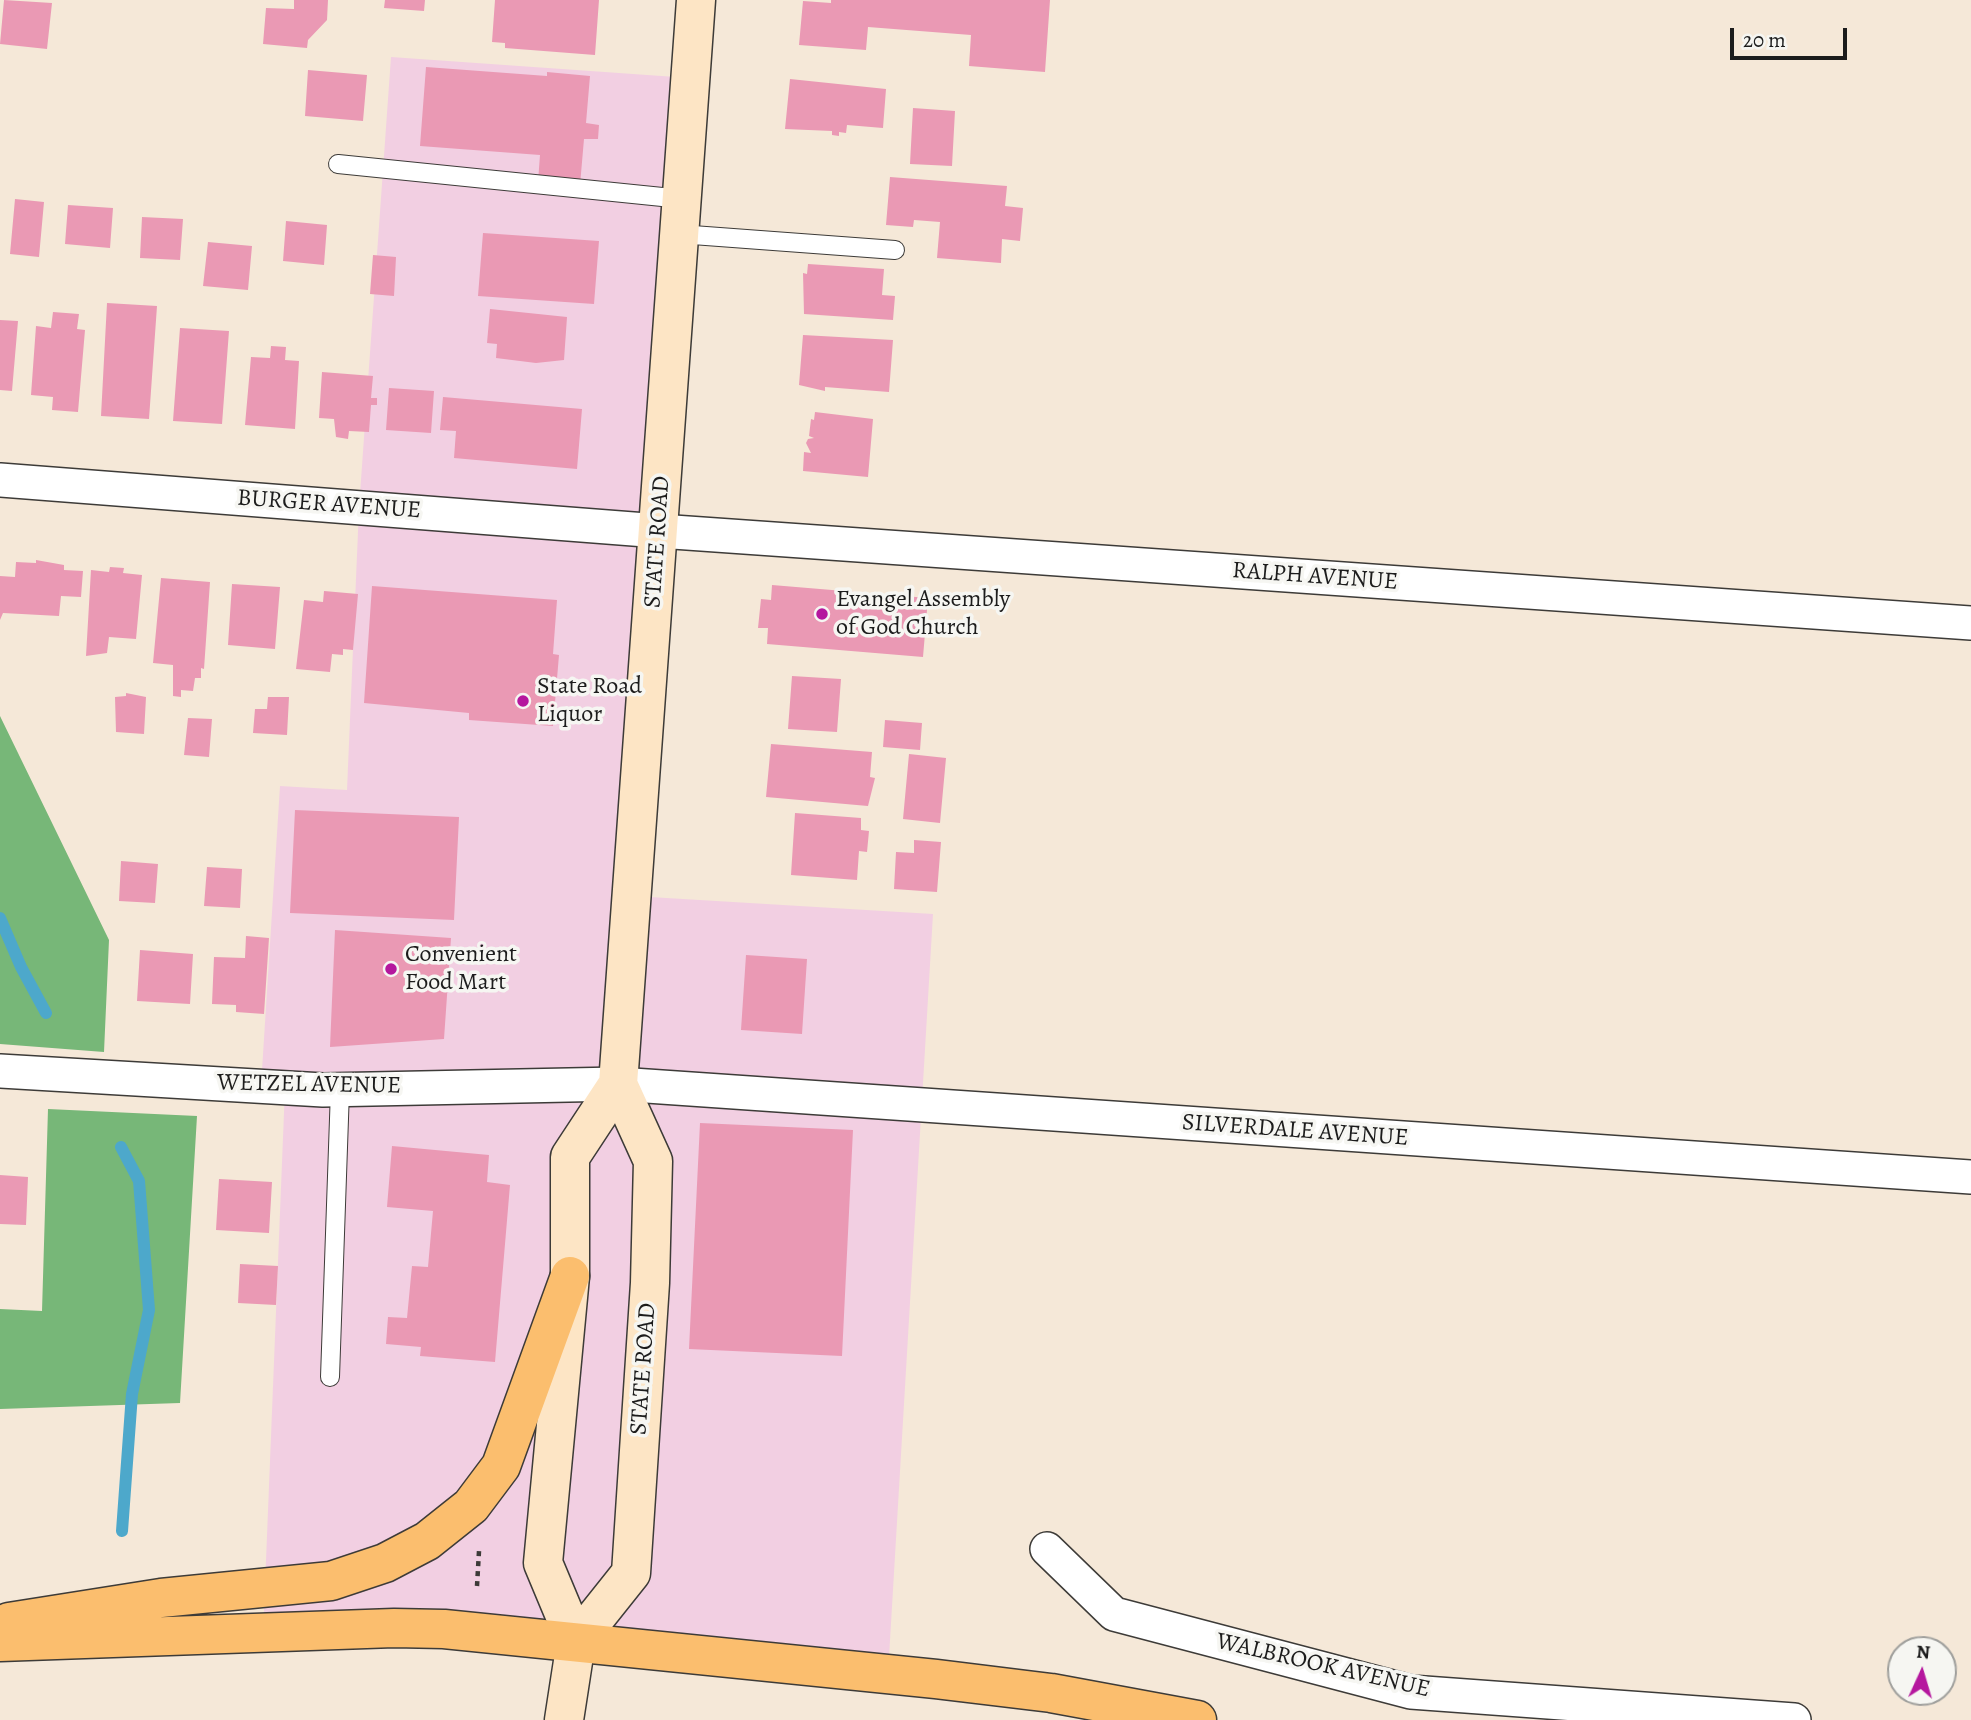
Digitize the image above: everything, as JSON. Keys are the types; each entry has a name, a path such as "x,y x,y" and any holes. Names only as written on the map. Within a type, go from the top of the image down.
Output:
{"highway":[{"path":"0,1623 161,1598 331,1581 385,1563 427,1541 471,1506 501,1466 570,1276"},
{"path":"0,1643 394,1628 576,1642 961,1682 1051,1693 1197,1720"}],"main road":[{"name":"STATE ROAD","path":"564,1720 576,1642 631,1573 649,1296 653,1161 618,1084 696,0"},
{"name":"STATE ROAD","path":"576,1642 543,1563 570,1276 570,1157 618,1084"}],"street":[{"name":"BURGER AVENUE","path":"0,480 659,531"},
{"name":"RALPH AVENUE","path":"659,531 1971,623"},
{"name":"WETZEL AVENUE","path":"0,1071 340,1090 618,1084"},
{"name":"SILVERDALE AVENUE","path":"618,1084 1971,1177"},
{"name":"WALBROOK AVENUE","path":"1047,1549 1114,1614 1411,1692 1794,1720"}],"lane":[{"path":"338,164 895,250"},
{"path":"330,1377 340,1090"}],"path":[{"path":"477,1586 480,1539"}],"shaded area":[{"path":"391,57 690,78 633,896 933,914 888,1674 263,1635 285,1088 261,1086 280,786 347,790 359,508"}],"green space":[{"path":"0,716 109,940 104,1052 0,1044"},
{"path":"48,1109 197,1116 180,1403 0,1409 0,1309 42,1311"}],"building":[{"path":"4,0 52,3 47,49 0,44"},
{"path":"294,0 328,0 327,20 308,40 307,48 263,44 266,8 294,9"},
{"path":"385,0 425,0 424,11 384,8"},
{"path":"495,0 599,0 595,55 505,48 505,43 492,42"},
{"path":"831,0 1050,0 1045,72 969,66 971,35 868,27 866,50 799,45 803,1 831,3"},
{"path":"426,67 547,76 547,72 590,76 586,123 599,125 598,139 584,139 580,185 538,182 540,155 420,146"},
{"path":"308,70 367,75 363,121 305,116"},
{"path":"790,79 886,89 883,128 847,125 846,133 839,132 839,136 832,135 832,131 785,129"},
{"path":"913,108 955,111 952,166 910,164"},
{"path":"890,177 1007,186 1005,206 1023,208 1020,241 1002,239 1001,263 937,258 940,222 914,220 913,227 886,225"},
{"path":"15,199 44,202 39,257 10,254"},
{"path":"68,205 113,208 110,248 65,244"},
{"path":"142,217 183,219 180,260 140,258"},
{"path":"286,221 327,225 324,265 283,261"},
{"path":"483,233 599,241 594,304 478,296"},
{"path":"208,242 252,246 248,290 203,286"},
{"path":"373,255 396,257 394,296 370,294"},
{"path":"808,264 884,269 882,295 895,296 893,320 804,314 803,273 807,274"},
{"path":"107,303 157,306 149,419 101,416"},
{"path":"490,309 567,317 564,360 536,363 496,358 497,344 487,343"},
{"path":"53,312 79,314 77,329 85,330 78,412 52,410 53,397 31,395 36,326 51,328"},
{"path":"0,320 18,321 12,391 0,390"},
{"path":"180,328 229,331 222,424 173,421"},
{"path":"803,335 893,340 889,392 825,387 825,391 799,385"},
{"path":"271,346 286,347 285,360 299,361 295,429 245,425 251,357 270,358"},
{"path":"322,372 373,376 371,398 377,398 377,405 371,405 369,432 349,431 348,439 336,437 334,419 319,418"},
{"path":"389,388 434,391 431,433 386,430"},
{"path":"443,397 582,409 577,469 454,458 456,431 440,430"},
{"path":"815,412 873,419 868,477 803,471 804,452 811,453 806,443 808,439 814,438 809,436 811,419 814,420"},
{"path":"36,560 64,565 64,570 83,571 81,597 61,596 59,616 3,613 0,620 0,576 15,577 16,562 36,563"},
{"path":"110,567 124,568 123,573 142,575 136,639 109,637 107,653 86,656 91,570 109,572"},
{"path":"161,578 210,582 204,669 201,668 201,678 195,678 193,691 181,690 181,697 173,696 173,665 153,663"},
{"path":"232,584 280,587 275,649 228,645"},
{"path":"772,585 928,598 923,657 767,644 768,628 758,628 761,599 771,600"},
{"path":"372,586 557,600 553,654 559,655 553,726 469,720 469,713 364,703"},
{"path":"324,591 358,594 353,650 343,649 343,655 332,654 330,672 296,669 304,600 323,602"},
{"path":"792,676 841,679 837,732 788,729"},
{"path":"126,693 146,697 144,734 116,732 115,697 126,696"},
{"path":"268,697 289,697 287,735 253,733 255,709 267,709"},
{"path":"188,718 212,719 209,757 184,755"},
{"path":"885,720 922,723 920,750 883,747"},
{"path":"771,744 872,752 870,777 875,778 868,806 766,797"},
{"path":"909,754 946,758 940,823 903,819"},
{"path":"295,810 459,817 454,920 290,913"},
{"path":"795,813 861,818 861,830 869,831 867,852 859,851 857,880 791,875"},
{"path":"914,840 941,842 937,892 894,889 896,852 914,853"},
{"path":"121,861 158,864 155,903 119,901"},
{"path":"207,867 242,869 240,908 204,906"},
{"name":"Convenient Food Mart","path":"335,930 451,938 444,1039 330,1047"},
{"path":"246,936 269,938 264,1014 236,1012 236,1005 212,1004 214,957 245,958"},
{"path":"140,950 193,954 190,1004 137,1001"},
{"path":"746,955 807,959 802,1034 741,1030"},
{"path":"700,1123 853,1130 842,1356 689,1349"},
{"path":"392,1146 489,1155 487,1182 510,1185 495,1362 420,1356 421,1347 386,1344 388,1317 407,1318 412,1266 428,1267 433,1211 387,1207"},
{"path":"0,1175 28,1177 26,1225 0,1224"},
{"path":"219,1179 272,1182 269,1233 216,1230"},
{"path":"240,1264 278,1266 276,1305 238,1303"}],"waterway":[{"path":"0,918 21,967 46,1013"},
{"path":"121,1147 139,1181 149,1310 132,1394 122,1531"}],"place":[{"name":"Evangel Assembly of God Church","path":"822,614"},
{"name":"State Road Liquor","path":"523,701"},
{"name":"Convenient Food Mart","path":"391,969"}]}
